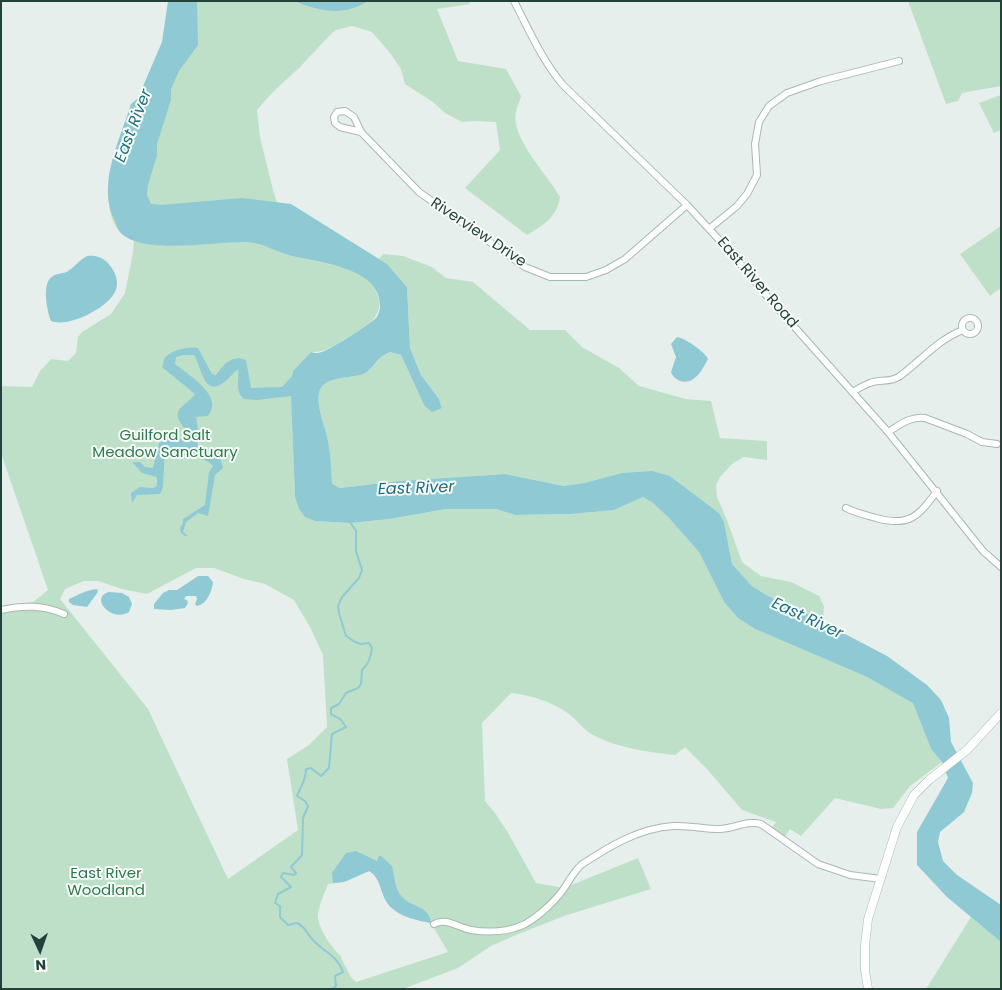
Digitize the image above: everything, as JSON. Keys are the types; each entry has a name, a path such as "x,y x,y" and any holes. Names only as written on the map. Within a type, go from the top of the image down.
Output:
{"street":[{"name":"East River Road","path":"514,1 539,49 563,85 688,205 888,432 983,551 1001,567"},
{"path":"709,229 737,206 747,194 757,175 756,144 759,122 769,106 787,93 821,81 899,61"},
{"name":"Riverview Drive","path":"361,132 419,192 525,267 550,276 586,277 606,270 625,259 688,205"},
{"path":"852,392 871,382 892,380 899,377 930,349 963,330"},
{"path":"888,432 917,417 925,418 968,434 982,442 997,444"},
{"path":"846,508 890,522 900,522 915,516 924,508 936,491"},
{"path":"1,610 34,606 64,614"},
{"path":"868,989 865,944 868,919 897,827 914,795 963,753 1001,713"},
{"path":"434,924 443,922 471,930 493,932 525,924 561,892 581,865 633,836 668,826 718,829 754,822 761,824 818,864 850,875 881,879"}],"green space":[{"name":"Guilford Salt Meadow Sanctuary","path":"177,1 469,1 470,4 437,9 458,61 506,69 521,96 516,111 519,133 531,156 560,197 552,216 544,224 527,235 465,188 500,150 496,122 462,122 445,113 433,102 405,84 401,69 372,32 352,26 336,30 332,33 257,110 260,137 273,190 279,208 306,259 351,270 361,275 370,282 376,291 379,302 377,314 370,323 331,347 311,352 293,371 291,386 295,497 299,509 315,521 350,523 390,519 446,509 496,509 515,515 571,514 614,510 643,497 653,503 669,518 699,552 724,602 738,618 755,629 867,677 913,702 931,749 942,762 910,786 893,808 881,809 835,798 801,836 790,829 783,839 770,830 776,822 742,810 707,769 685,747 675,755 643,751 612,743 590,733 569,714 556,706 533,697 511,693 482,723 485,801 507,831 536,883 564,888 638,858 651,889 564,916 516,935 491,946 458,968 403,989 1,989 1,606 33,602 48,590 1,453 1,386 32,387 40,371 51,359 68,361 76,353 78,337 82,332 111,314 125,293 134,241 120,232 112,219 109,203 110,172 172,50","holes":["196,568 214,568 244,579 265,584 294,600 310,627 323,655 327,727 309,745 287,759 298,830 228,879 148,709 60,599 65,589 84,581 98,581 122,589 147,594","369,871 378,880 384,897 390,906 400,914 431,923 448,952 356,982 351,977 342,957 330,944 323,932 318,915 328,884 344,882"]},
{"path":"908,1 1001,1 1001,86 962,93 958,101 946,104"},
{"path":"1001,95 1001,130 994,133 979,103"},
{"path":"1001,226 1001,288 990,296 960,254"},
{"path":"383,254 403,256 432,267 446,278 473,282 530,330 565,330 582,347 619,368 639,386 686,399 711,401 720,438 767,441 767,460 744,457 733,463 720,477 716,485 717,497 742,562 761,576 791,582 819,596 824,606 823,623 752,586 732,564 724,522 719,513 670,476 622,473 564,486 505,474 400,481 340,488 331,484 329,446 319,402 321,388 326,383 336,379 363,374 390,352 401,355 424,405 442,408 439,399 421,375 410,348 407,287 387,264 379,259"},
{"path":"971,917 1001,942 1001,989 926,989"}],"water":[{"name":"East River","path":"168,1 197,1 198,45 179,71 171,89 171,100 157,144 157,155 148,185 147,195 151,204 161,205 242,198 291,204 387,264 407,287 410,348 421,375 439,399 442,408 432,412 424,405 401,355 390,352 379,359 363,374 336,379 326,383 321,388 319,402 329,446 332,484 340,488 400,481 505,474 564,486 622,473 652,471 670,476 719,513 724,522 732,564 752,586 768,596 887,656 927,685 941,700 949,718 951,742 973,783 972,793 964,812 940,832 938,842 943,861 957,875 1001,905 1001,942 947,897 917,865 917,832 948,778 942,762 931,749 913,703 867,677 755,629 738,618 724,602 699,552 669,518 653,503 643,497 614,510 571,514 515,515 496,509 446,509 390,519 350,523 315,521 305,517 299,509 295,497 291,396 257,400 244,399 238,388 238,369 223,383 211,386 204,378 194,355 183,355 176,357 175,364 202,386 212,401 212,408 208,416 196,417 199,435 197,443 201,452 221,460 223,468 215,475 208,516 198,513 186,522 183,532 188,536 181,533 180,528 183,519 205,505 209,472 213,466 183,448 165,448 163,487 160,494 137,495 132,503 131,493 140,487 153,488 157,486 157,477 142,473 132,462 140,462 145,467 153,468 159,443 172,438 186,442 189,438 187,429 180,422 178,412 195,394 162,367 167,356 180,349 198,348 212,374 216,375 232,359 246,360 251,388 282,387 292,376 293,371 311,352 318,353 323,351 358,331 377,317 380,307 378,293 370,283 359,275 331,264 289,255 251,242 179,246 144,244 130,239 120,232 110,207 108,193 112,162 131,104 138,98 162,42"},
{"path":"294,1 368,1 349,9 331,11"},
{"path":"87,256 101,258 111,266 117,281 115,292 104,304 87,315 67,322 51,321 46,297 49,279 55,275 65,273"},
{"path":"677,337 694,346 708,359 697,376 690,381 680,381 671,372 676,357 671,344"},
{"path":"198,576 208,576 213,582 210,593 204,603 197,606 195,604 196,596 186,596 184,599 188,603 185,608 171,610 154,609 154,604 163,593 169,590 177,590"},
{"path":"97,589 98,592 87,607 73,605 69,602 69,599 79,594"},
{"path":"109,592 122,593 129,597 132,604 129,612 122,615 115,614 105,608 101,599 103,595"},
{"path":"356,851 377,861 379,856 381,856 392,866 399,893 406,900 424,910 430,917 431,923 400,914 390,906 375,877 369,871 344,882 333,883 332,873 346,853"}],"waterway":[{"path":"332,989 336,986 335,976 343,972 340,966 300,925 297,923 288,925 280,917 280,906 275,903 278,894 291,887 281,877 283,873 294,875 296,873 291,867 302,855 303,818 308,806 305,801 297,796 304,780 306,769 311,768 321,776 329,768 332,734 346,727 340,719 331,714 331,708 339,704 346,693 358,688 361,684 362,670 368,663 371,654 372,648 369,643 361,644 346,636 339,613 338,606 342,597 359,578 362,570 356,551 356,531 350,522"}],"park label":[{"name":"East River Woodland","path":"106,882"}]}
